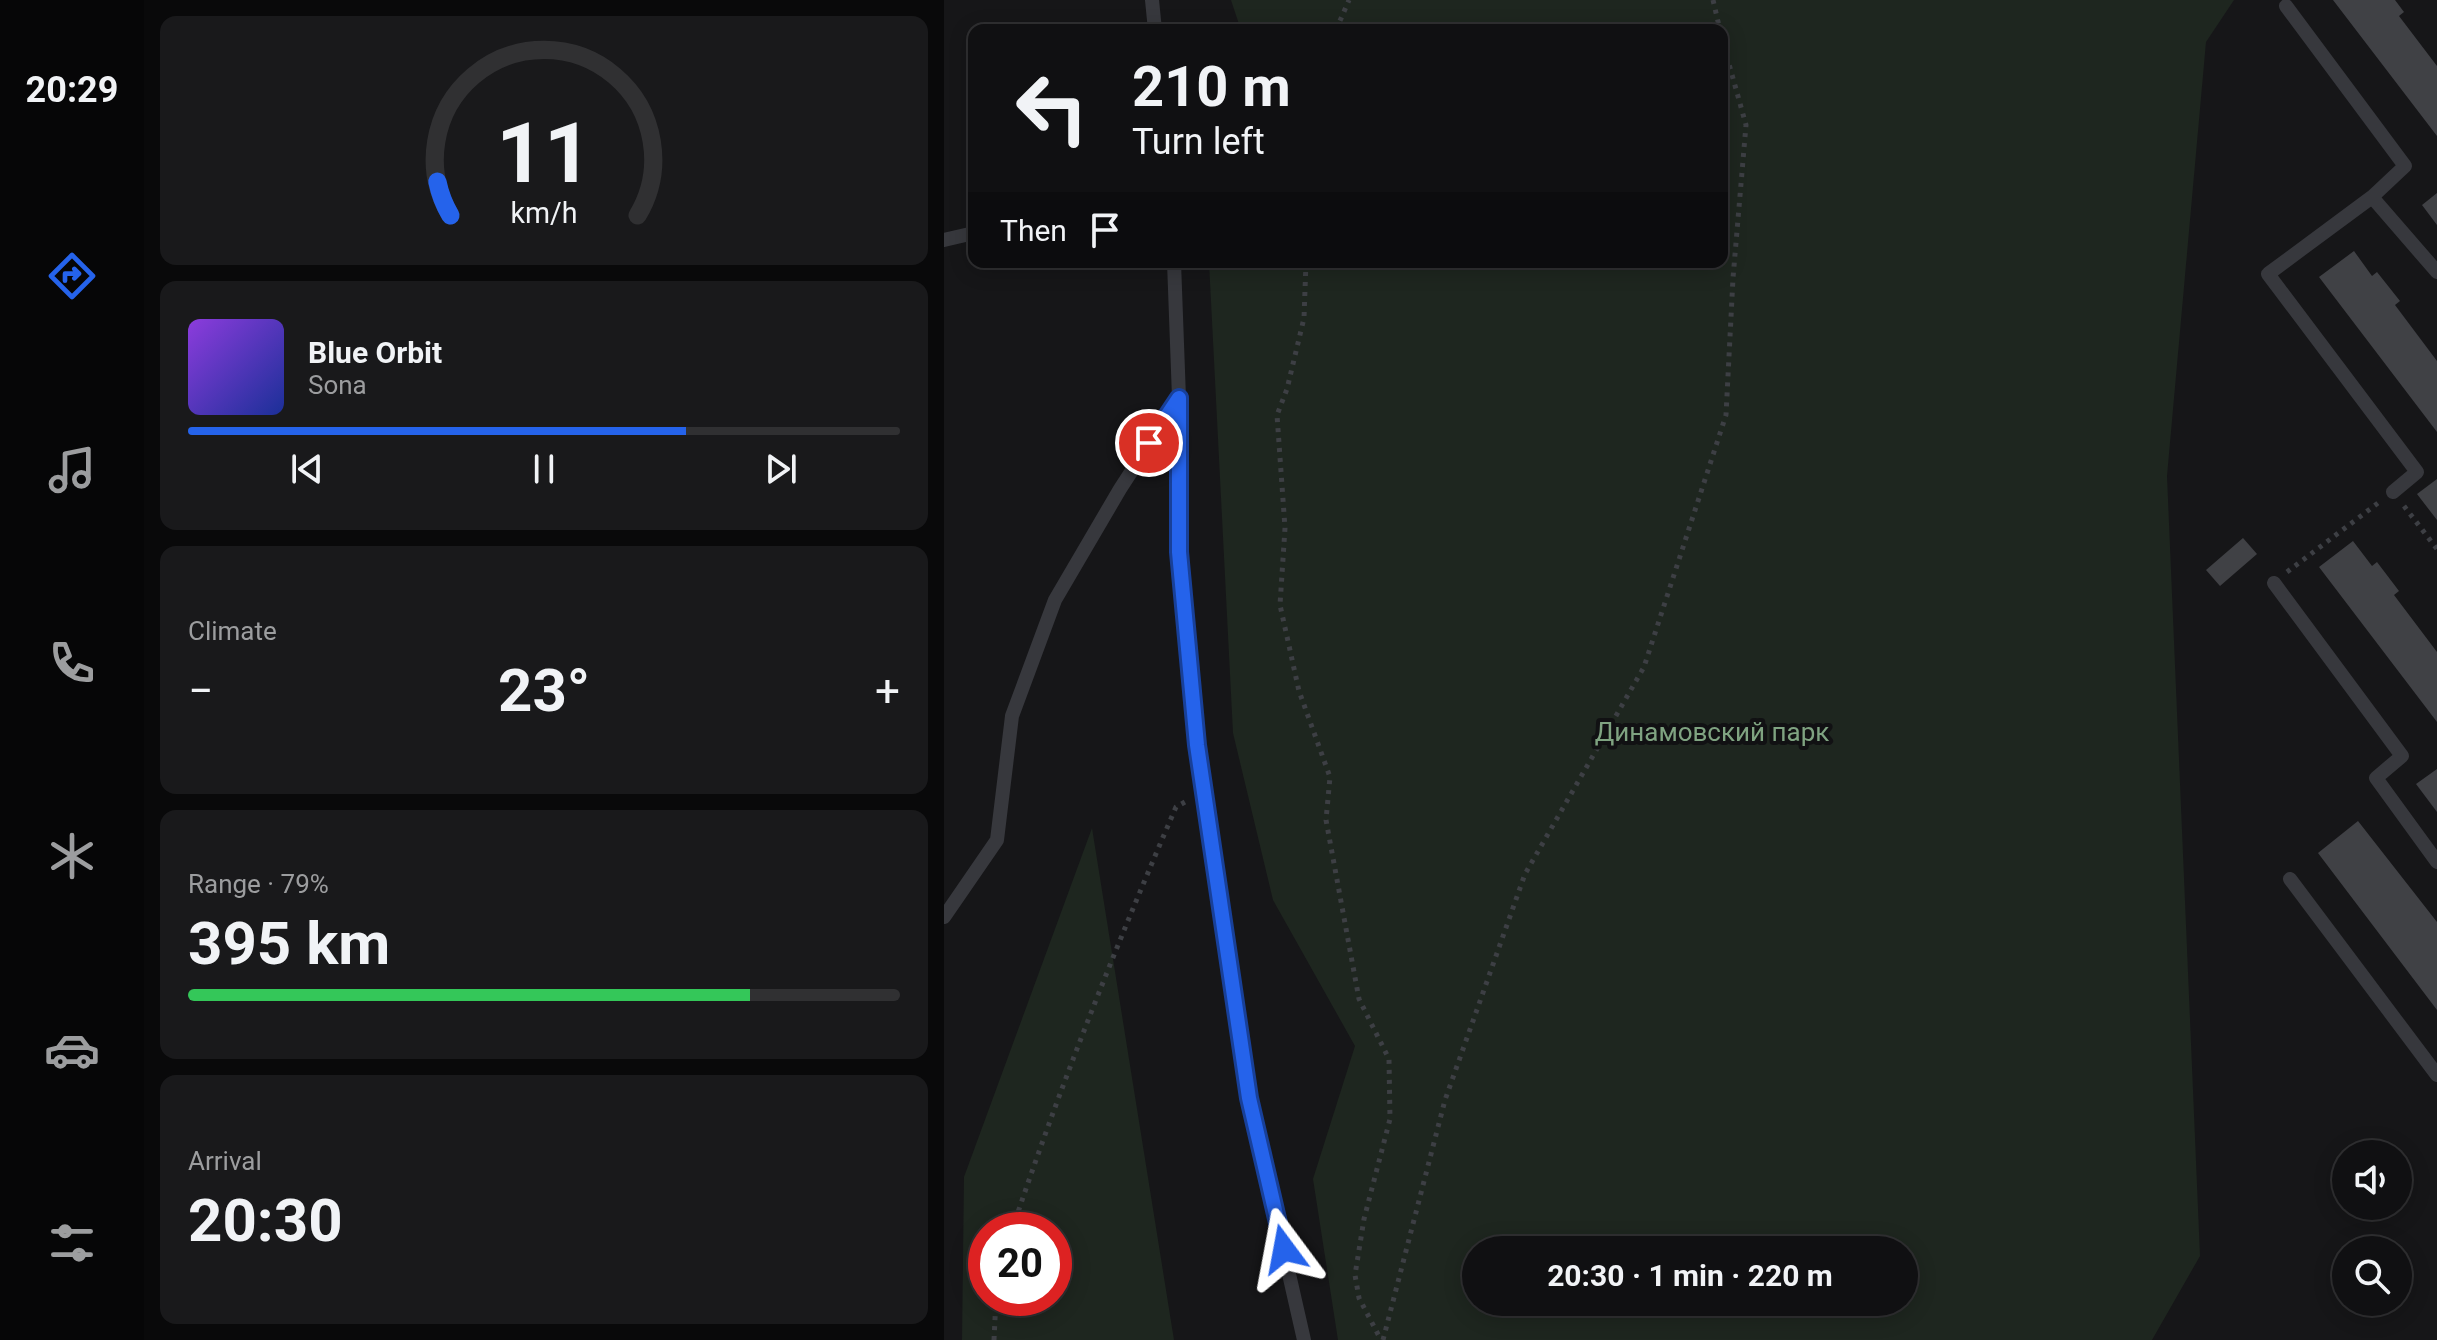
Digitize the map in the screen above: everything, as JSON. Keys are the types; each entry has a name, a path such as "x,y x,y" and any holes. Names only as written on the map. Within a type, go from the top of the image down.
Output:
{"lane":[{"path":"1152,0 1154,24"},
{"path":"2286,6 2405,166 2372,197 2268,274 2417,472 2393,492"},
{"path":"2372,197 2437,272"},
{"path":"944,240 968,234"},
{"path":"1174,268 1179,398 1179,552 1197,745 1249,1098 1304,1340"},
{"path":"944,917 997,840 1012,716 1055,600 1120,489 1179,398"},
{"path":"2274,583 2402,756 2376,778 2437,862"},
{"path":"2290,879 2437,1075"}],"path":[{"path":"1339,24 1349,0"},
{"path":"1713,0 1719,24"},
{"path":"1382,1340 1445,1100 1525,874 1644,667 1726,415 1733,278 1746,125 1728,60"},
{"path":"1306,268 1304,318 1287,389 1277,415 1285,528 1280,605 1299,691 1330,777 1326,820 1359,999 1389,1059 1390,1119 1364,1219 1355,1275 1359,1298 1382,1340"},
{"path":"2408,512 2437,549"},
{"path":"2294,567 2357,519"},
{"path":"1018,1212 1048,1121 1107,968 1176,807 1204,793"},
{"path":"994,1340 995,1316"}],"green space":[{"name":"Динамовский парк","path":"1231,0 2234,0 2206,42 2167,476 2200,1256 2152,1340 1338,1340 1313,1179 1355,1046 1273,900 1233,733 1209,268 1728,268 1728,24 1239,24"},
{"path":"1092,828 1174,1340 962,1340 964,1177"}],"building":[{"path":"2333,0 2395,0 2404,12 2399,16 2437,66 2437,136"},
{"path":"2437,193 2437,225 2422,205"},
{"path":"2354,251 2372,276 2377,272 2400,301 2395,305 2437,361 2437,432 2319,277"},
{"path":"2437,479 2437,520 2417,494"},
{"path":"2243,538 2257,554 2220,586 2206,570"},
{"path":"2353,541 2372,566 2377,562 2399,591 2394,595 2437,652 2437,722 2319,567"},
{"path":"2437,769 2437,812 2416,784"},
{"path":"2358,821 2437,922 2437,1010 2318,853"}],"route":[{"path":"1149,443 1179,398 1179,552 1197,745 1249,1098 1284,1249"}]}
